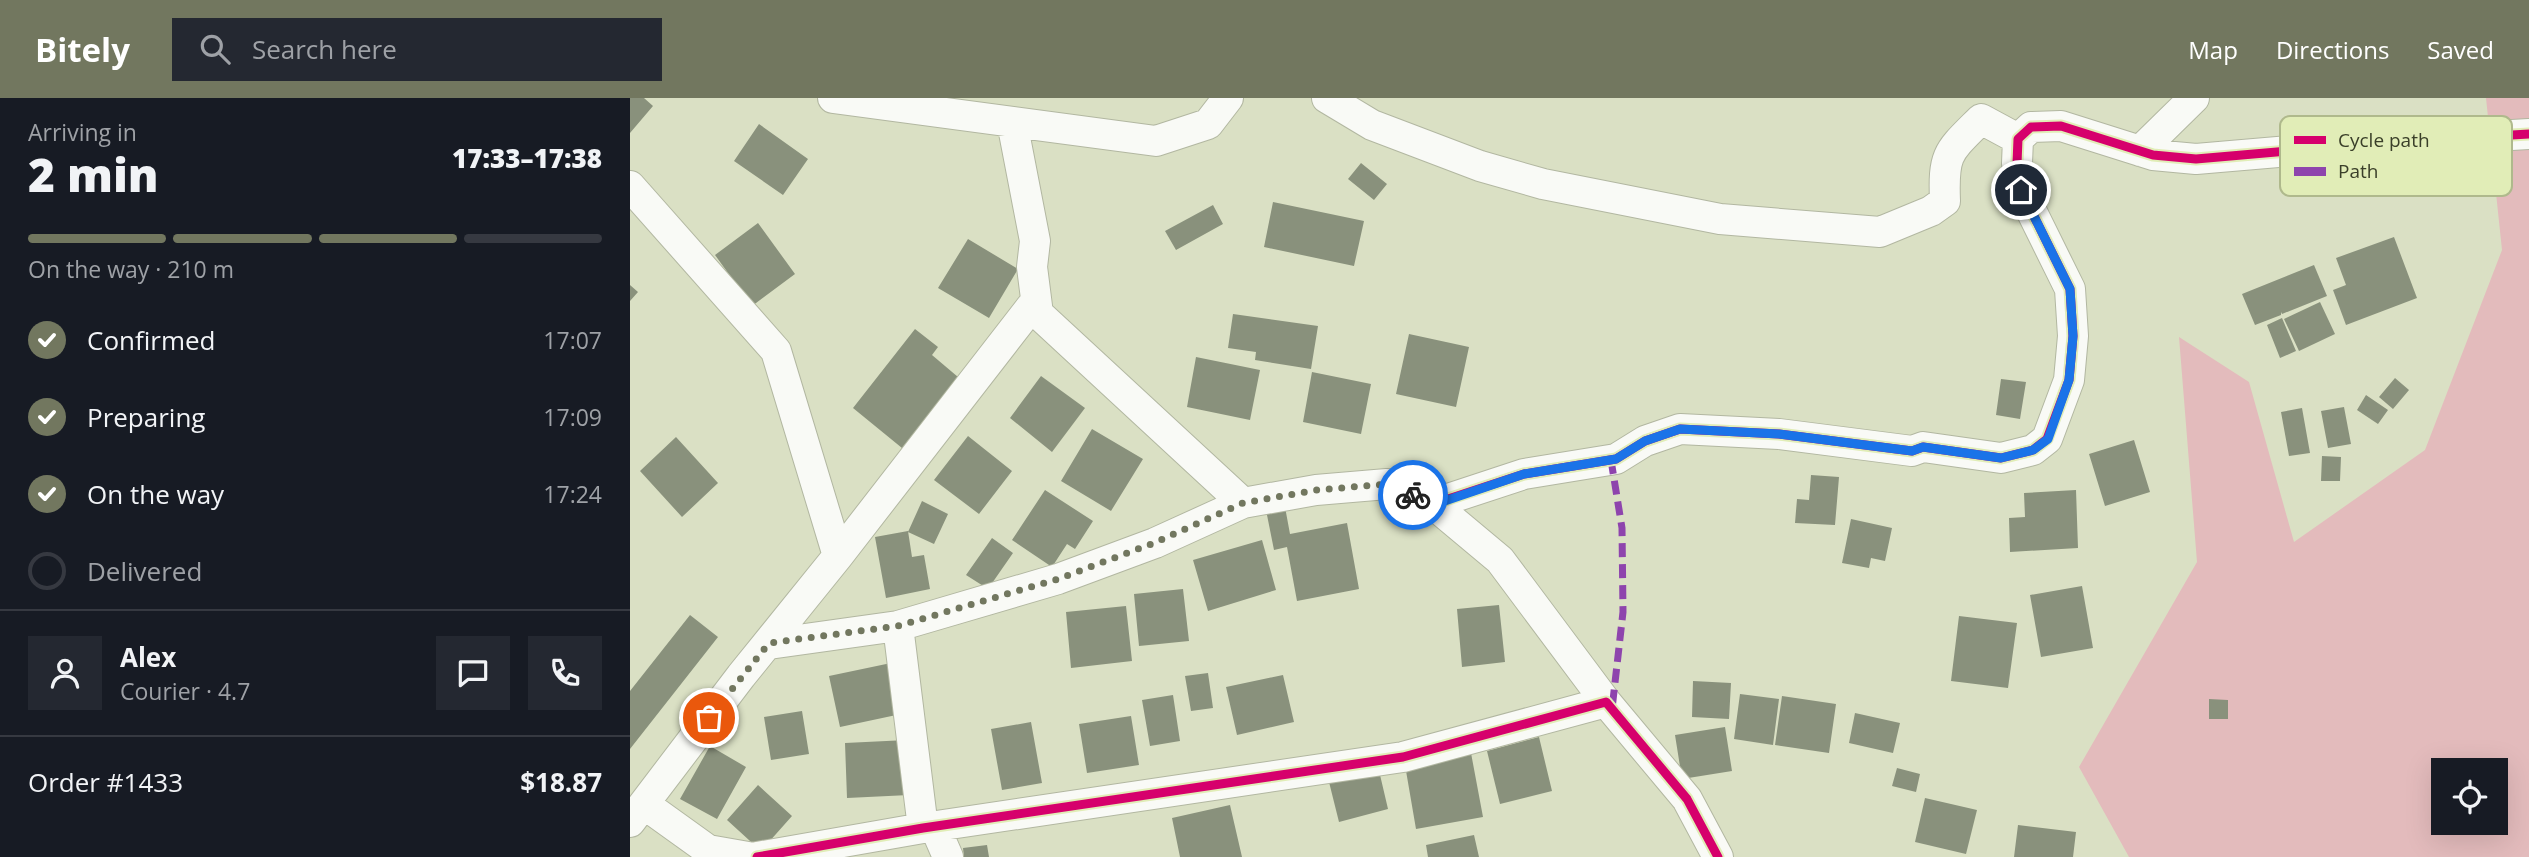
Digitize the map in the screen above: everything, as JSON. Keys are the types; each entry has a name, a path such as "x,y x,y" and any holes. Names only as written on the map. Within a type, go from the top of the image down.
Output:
{"street":[{"path":"833,98 1156,141 1208,124 1228,98"},
{"path":"1327,98 1372,125 1480,166 1543,184 1720,219 1880,232 1931,211 1945,201 1944,173 1950,150 1981,119 2018,139"},
{"path":"2140,151 2194,98"},
{"path":"1012,122 1035,241 1032,267 1038,314"},
{"path":"1433,505 1524,474 1616,459 1645,441 1680,429 1779,434 1912,451 1923,447 2001,458 2033,450 2048,439 2069,380 2073,336 2070,289 2021,190 2017,163 2018,139 2031,127 2061,126 2153,155 2196,159 2280,152"},
{"path":"630,186 776,351 838,556"},
{"path":"748,857 708,850 637,813 741,676 838,556 1031,307 1243,503"},
{"path":"769,643 898,626 1058,579 1154,543 1243,503 1317,490 1387,484 1433,505 1500,560 1606,702 1687,799 1718,857"},
{"path":"898,626 929,828 947,857"},
{"path":"757,857 929,828 1403,757 1606,702"}],"shaded area":[{"path":"2486,98 2529,98 2529,857 2129,857 2079,767 2197,562 2179,337 2249,382 2294,542 2425,450 2502,250 2496,196 2512,196 2512,116 2488,116"}],"building":[{"path":"630,98 644,98 653,106 630,133"},
{"path":"759,124 808,159 783,195 734,161"},
{"path":"1361,163 1387,184 1374,200 1348,179"},
{"path":"1273,202 1364,221 1354,266 1264,247"},
{"path":"1213,205 1223,224 1176,250 1165,231"},
{"path":"758,223 795,274 752,306 715,255"},
{"path":"2394,237 2417,298 2346,325 2333,290 2346,285 2336,258"},
{"path":"968,239 1018,269 989,318 938,288"},
{"path":"2314,265 2327,296 2282,314 2281,312 2281,315 2255,325 2242,294"},
{"path":"630,285 638,292 630,301"},
{"path":"2320,302 2335,334 2299,351 2284,319"},
{"path":"1233,314 1318,326 1311,369 1255,360 1256,352 1228,348"},
{"path":"2282,318 2296,351 2280,358 2267,325"},
{"path":"915,329 938,347 932,355 958,377 902,448 853,408"},
{"path":"1409,334 1469,347 1456,407 1396,394"},
{"path":"1196,357 1260,370 1250,420 1187,407"},
{"path":"1312,372 1371,384 1361,434 1303,422"},
{"path":"1041,376 1085,408 1052,452 1010,418"},
{"path":"2395,378 2409,390 2393,409 2379,397"},
{"path":"2001,379 2026,382 2020,419 1996,415"},
{"path":"2366,395 2388,410 2378,424 2357,410"},
{"path":"2344,407 2351,444 2328,448 2321,411"},
{"path":"2302,408 2310,453 2289,456 2281,412"},
{"path":"1092,429 1143,459 1111,511 1061,481"},
{"path":"968,436 1012,471 979,514 934,480"},
{"path":"676,437 718,483 682,517 640,471"},
{"path":"2134,440 2150,492 2105,506 2089,454"},
{"path":"2322,456 2341,457 2340,481 2321,481"},
{"path":"1811,475 1839,477 1835,525 1795,523 1797,499 1809,500"},
{"path":"1045,490 1093,521 1075,549 1067,544 1052,567 1012,540"},
{"path":"2076,490 2078,548 2010,552 2009,518 2025,517 2024,493"},
{"path":"922,501 948,514 934,544 908,532"},
{"path":"1285,507 1290,534 1347,523 1359,589 1297,601 1287,547 1274,550 1266,510"},
{"path":"1851,519 1892,528 1885,561 1871,558 1869,568 1842,563"},
{"path":"908,531 912,557 924,555 930,589 886,598 875,537"},
{"path":"992,538 1013,553 988,589 966,575"},
{"path":"1262,540 1276,590 1208,611 1193,560"},
{"path":"2082,586 2093,648 2041,657 2030,595"},
{"path":"1183,589 1189,641 1139,646 1134,594"},
{"path":"1499,605 1505,662 1462,667 1457,609"},
{"path":"1126,606 1132,661 1071,668 1066,612"},
{"path":"690,615 718,637 630,749 630,691"},
{"path":"1959,616 2017,623 2008,688 1951,681"},
{"path":"891,663 901,714 840,727 829,676"},
{"path":"1208,673 1213,708 1191,711 1185,676"},
{"path":"1283,675 1294,722 1237,735 1226,687"},
{"path":"1693,681 1731,683 1729,719 1692,717"},
{"path":"1740,694 1779,699 1773,745 1734,739"},
{"path":"1173,695 1180,741 1150,746 1142,700"},
{"path":"1782,696 1836,704 1829,753 1775,745"},
{"path":"2209,699 2228,700 2228,719 2209,719"},
{"path":"802,711 809,754 771,760 764,717"},
{"path":"1855,713 1900,723 1893,753 1849,743"},
{"path":"1131,716 1139,765 1087,773 1079,724"},
{"path":"1031,722 1042,783 1002,790 991,729"},
{"path":"1725,727 1732,771 1682,779 1675,735"},
{"path":"1539,737 1552,791 1500,804 1487,751"},
{"path":"907,740 909,795 847,798 845,743"},
{"path":"710,746 746,767 717,819 680,799"},
{"path":"1471,753 1483,817 1416,829 1405,765"},
{"path":"1377,762 1388,809 1339,822 1327,774"},
{"path":"1897,768 1920,774 1916,792 1892,786"},
{"path":"758,785 792,816 761,851 727,820"},
{"path":"1925,798 1977,810 1966,854 1915,842"},
{"path":"1230,805 1242,857 1180,857 1172,818"},
{"path":"2018,825 2076,832 2073,857 2014,857"},
{"path":"1474,835 1479,857 1428,857 1426,845"},
{"path":"987,845 989,857 964,857 963,848"}],"marked path":[{"path":"1611,460 1622,528 1623,612 1612,709"}],"cycle path":[{"path":"1433,504 1524,474 1616,459 1645,441 1680,429 1779,434 1912,451 1923,447 2001,458 2033,450 2047,439 2069,380 2073,336 2070,289 2021,190 2017,163 2018,139 2031,127 2061,126 2153,155 2196,159 2280,152"},
{"path":"2512,135 2529,134"},
{"path":"757,857 923,828 1403,757 1606,702 1687,799 1718,857"}],"way so far":[{"path":"709,718 769,643 898,626 1058,579 1154,543 1243,503 1317,490 1387,484 1413,495"}],"route":[{"path":"1413,495 1433,505 1524,474 1616,459 1645,441 1680,429 1779,434 1912,451 1923,447 2001,458 2033,450 2048,439 2069,380 2073,336 2070,289 2021,190"}]}
